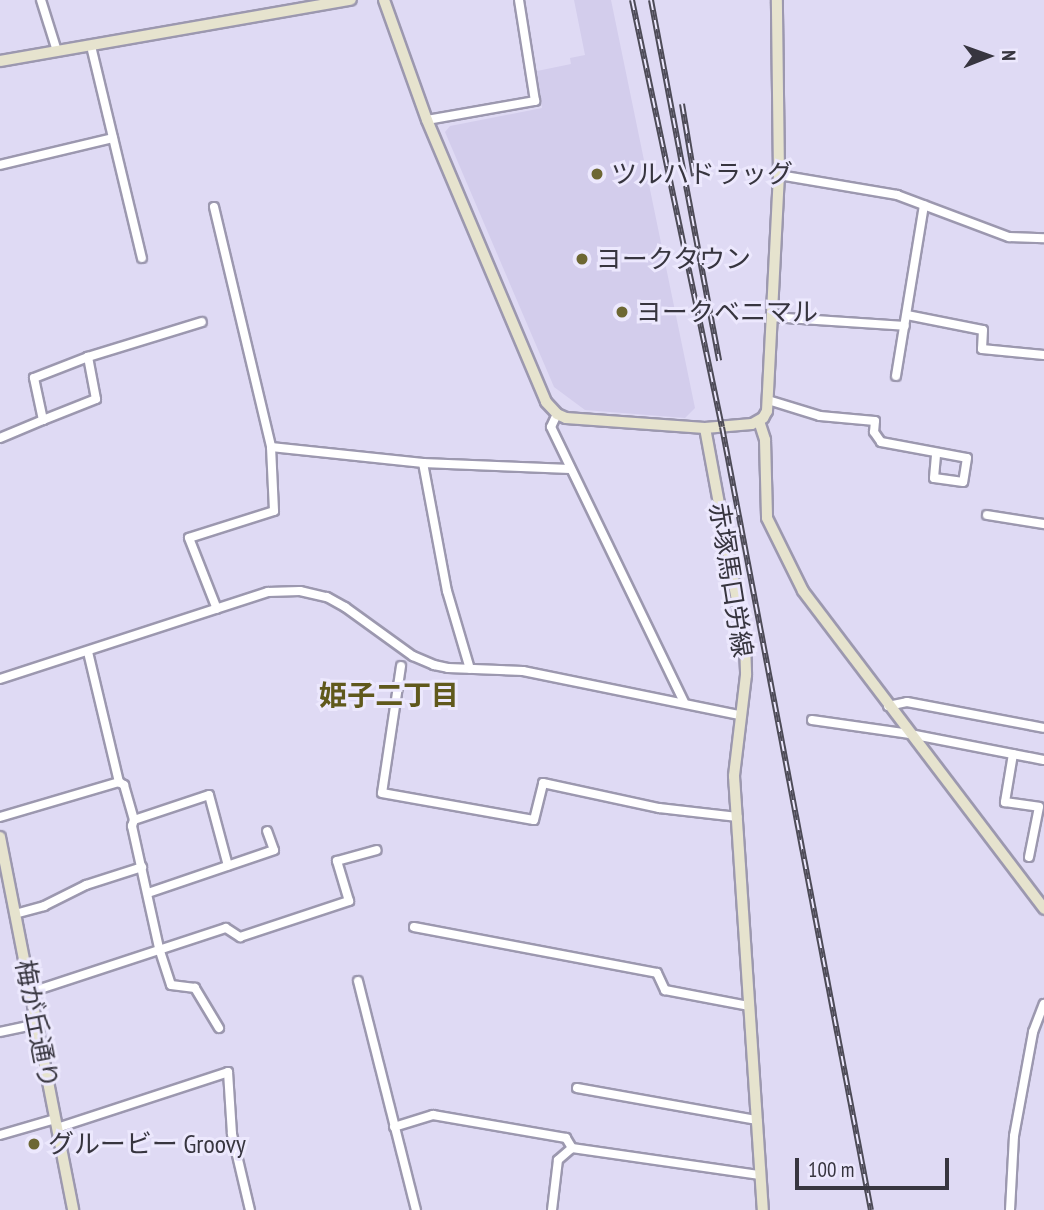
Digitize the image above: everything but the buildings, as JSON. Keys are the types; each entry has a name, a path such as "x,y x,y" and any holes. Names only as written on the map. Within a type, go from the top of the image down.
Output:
{"street":[{"path":"41,0 57,51"},
{"path":"0,61 323,2 351,0"},
{"path":"384,0 427,120 546,402 556,414 577,420 705,428 759,421 767,411 779,175 777,0"},
{"path":"427,120 535,101 519,0"},
{"path":"91,46 142,258"},
{"path":"0,165 113,138"},
{"path":"779,175 897,195 1009,237 1044,238"},
{"path":"896,376 924,205"},
{"path":"214,206 271,447 274,511 189,538 217,609"},
{"path":"907,315 983,330 982,349 1044,355"},
{"path":"771,317 905,326"},
{"path":"43,420 34,378 88,357 202,322"},
{"path":"0,438 96,399 88,357"},
{"path":"768,400 820,416 875,421 874,432 881,442 967,458 963,482 934,478 936,453"},
{"path":"556,414 551,427 684,702"},
{"path":"759,421 765,440 765,506 772,531 818,614 1044,909"},
{"name":"赤塚馬口労線","path":"705,428 745,643 746,675 734,758 763,1210"},
{"path":"271,447 423,463 570,469"},
{"path":"423,463 447,591 470,669"},
{"path":"987,515 1044,524"},
{"path":"0,679 268,592 314,593 345,607 413,656 448,668 523,671 740,715"},
{"path":"88,652 119,782 124,785 134,820 132,826 159,948 171,985 195,988 219,1028"},
{"path":"401,666 382,793 534,820 543,783 659,808 737,817"},
{"path":"888,706 906,702 1044,728"},
{"path":"812,720 910,734 1044,760"},
{"path":"1013,754 1006,802 1039,807 1029,857"},
{"path":"0,817 119,782"},
{"path":"134,820 209,796 228,866"},
{"path":"148,893 274,850 267,831"},
{"path":"1034,834 1044,836"},
{"name":"梅が丘通り","path":"0,837 73,1210"},
{"path":"31,992 226,928 240,937 349,901 337,861 377,850"},
{"path":"15,914 44,906 86,886 142,867"},
{"path":"414,927 657,973 665,990 749,1006"},
{"path":"358,981 416,1210"},
{"path":"1010,1210 1014,1136 1033,1032 1044,1004"},
{"path":"0,1032 37,1024"},
{"path":"0,1135 114,1112 228,1072 232,1134 250,1210"},
{"path":"577,1088 757,1121"},
{"path":"394,1127 433,1115 566,1138 572,1148"},
{"path":"552,1210 558,1160 572,1148 760,1175"}],"shaded area":[{"name":"ヨークタウン","path":"574,0 611,0 695,408 685,418 585,410 554,387 445,132 450,126 542,108 537,71 571,64 570,58 585,55"}],"railway":[{"path":"632,0 722,427 871,1210"},
{"path":"651,0 719,361"},
{"path":"682,104 694,176"}],"place":[{"name":"ツルハドラッグ","path":"597,174"},
{"name":"ヨークタウン","path":"582,259"},
{"name":"ヨークベニマル","path":"622,312"},
{"name":"グルービー Groovy","path":"34,1144"}],"district":[{"name":"姫子二丁目","path":"389,695"}]}
